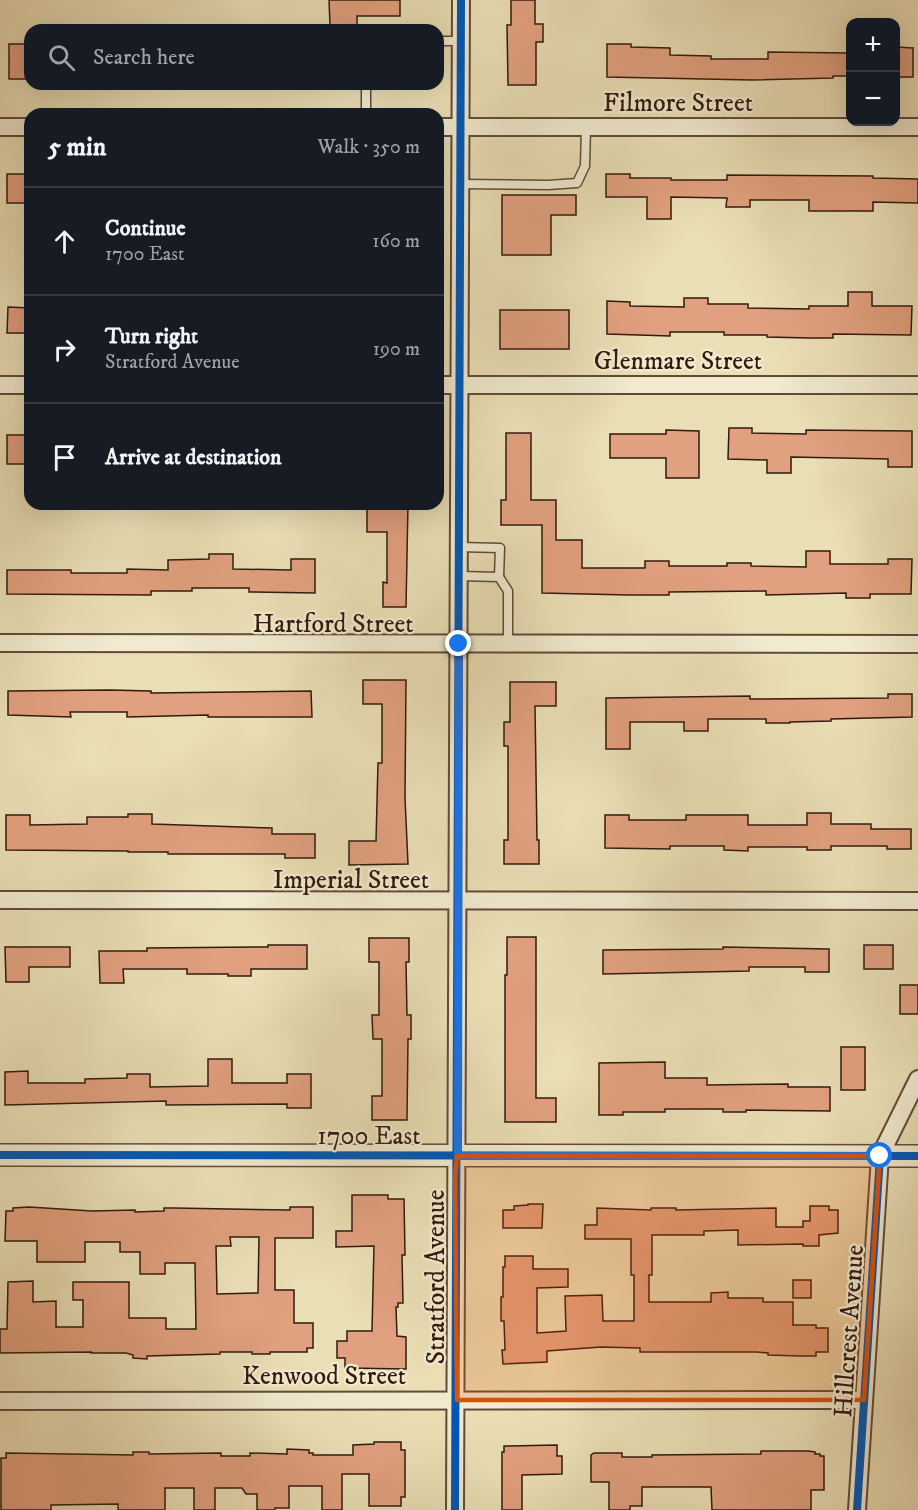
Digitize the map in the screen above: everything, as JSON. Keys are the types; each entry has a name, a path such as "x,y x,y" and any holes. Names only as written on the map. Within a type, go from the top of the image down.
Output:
{"street":[{"name":"Stratford Avenue","path":"455,1510 461,0"},
{"path":"0,127 24,127"},
{"name":"Filmore Street","path":"444,127 918,127"},
{"path":"0,385 24,385"},
{"name":"Glenmare Street","path":"444,385 918,385"},
{"name":"Hartford Street","path":"0,643 918,644"},
{"name":"Imperial Street","path":"0,900 918,901"},
{"name":"Hillcrest Avenue","path":"857,1510 880,1156 918,1079"},
{"name":"1700 East","path":"0,1155 918,1156"},
{"name":"Kenwood Street","path":"0,1401 864,1400"}],"lane":[{"path":"444,42 461,42"},
{"path":"366,90 366,108"},
{"path":"460,184 577,183 585,166 586,127"},
{"path":"459,547 500,548 499,577 507,591 508,644"},
{"path":"459,576 499,577"}],"highlighted area":[{"path":"457,1156 880,1156 864,1400 457,1400 455,1177"}],"building":[{"path":"329,0 400,0 400,16 357,16 357,24 330,24"},
{"path":"511,0 535,0 535,24 543,24 543,42 536,42 536,85 508,85 507,25 511,25"},
{"path":"9,44 24,44 24,79 9,79"},
{"path":"607,44 670,48 670,55 711,56 711,59 768,59 768,52 846,53 846,76 833,76 833,78 752,80 607,77"},
{"path":"900,47 913,48 913,77 900,77"},
{"path":"7,174 24,174 24,203 7,203"},
{"path":"606,174 630,174 630,178 671,178 671,180 727,180 727,175 873,176 873,178 918,179 918,203 873,202 873,211 809,211 809,200 750,200 750,207 726,207 727,198 671,197 671,219 647,219 647,197 606,197"},
{"path":"502,195 576,195 576,215 551,215 551,255 502,255"},
{"path":"848,292 872,292 872,306 912,306 911,335 833,334 833,338 809,338 724,335 724,332 670,332 670,336 607,334 607,301 630,302 630,306 684,307 684,298 708,298 708,304 748,304 748,308 809,309 809,306 848,306"},
{"path":"8,307 24,308 24,333 7,333"},
{"path":"500,310 569,310 569,349 500,349"},
{"path":"729,428 752,428 752,433 806,434 806,430 912,431 912,467 888,467 888,459 791,457 791,473 767,473 767,460 728,459"},
{"path":"666,430 699,431 699,478 666,478 666,458 610,458 610,434 666,434"},
{"path":"506,433 531,433 531,500 556,500 556,540 582,540 582,568 645,568 645,561 669,561 669,566 727,566 727,563 751,563 751,566 806,567 806,551 830,551 830,564 888,564 888,559 912,559 911,594 870,594 870,598 846,598 846,593 766,595 766,591 669,592 669,595 542,593 542,525 501,525 501,500 506,500"},
{"path":"7,435 24,435 24,464 7,464"},
{"path":"367,510 408,510 406,607 383,607 383,582 387,583 387,532 367,532"},
{"path":"209,554 233,554 233,569 291,570 291,559 315,559 315,593 249,592 249,588 192,588 192,591 151,591 151,595 7,594 7,570 127,573 127,569 168,570 168,560 209,559"},
{"path":"363,680 406,680 405,798 408,864 349,865 349,841 376,841 378,763 382,763 382,704 363,704"},
{"path":"510,682 556,682 556,706 535,706 539,864 504,864 504,840 508,840 508,746 504,746 504,722 510,722"},
{"path":"8,691 151,691 151,693 311,691 312,717 208,717 208,715 127,717 127,712 70,712 71,717 8,715"},
{"path":"888,694 912,694 912,717 831,719 831,721 790,723 766,723 766,719 708,719 708,731 684,731 684,722 630,722 630,749 606,749 606,698 750,696 750,699 888,698"},
{"path":"807,813 831,813 831,824 871,824 871,829 911,829 911,849 887,849 887,846 831,846 831,850 807,850 807,847 748,847 748,851 724,850 724,846 670,846 670,849 605,848 605,815 629,815 629,820 686,820 686,815 748,815 748,825 807,825"},
{"path":"128,814 152,814 152,824 272,828 272,834 315,834 315,858 285,858 285,854 6,850 6,815 30,815 30,825 87,824 87,817 128,817"},
{"path":"507,937 536,937 536,1098 556,1098 556,1122 505,1122"},
{"path":"369,938 409,938 409,962 406,962 407,1015 411,1015 411,1039 408,1039 407,1120 372,1120 372,1096 382,1096 382,1039 373,1039 372,1015 379,1015 379,962 369,962"},
{"path":"268,945 307,945 307,969 251,969 251,976 228,976 228,974 187,974 187,969 123,969 124,983 100,983 99,951 147,951 147,948 268,947"},
{"path":"864,945 893,945 893,969 864,969"},
{"path":"5,947 70,947 70,967 29,967 29,982 6,982"},
{"path":"723,947 829,949 829,972 805,972 805,967 749,967 749,971 603,974 603,950 723,949"},
{"path":"900,985 918,985 918,1014 900,1014"},
{"path":"841,1047 865,1047 865,1090 841,1090"},
{"path":"208,1059 232,1059 232,1083 287,1083 287,1074 311,1074 311,1108 287,1108 287,1104 166,1105 166,1101 5,1105 5,1072 28,1071 28,1083 85,1083 85,1079 127,1078 127,1074 150,1074 150,1087 208,1086"},
{"path":"665,1062 665,1078 707,1078 707,1085 788,1084 788,1087 830,1087 830,1111 723,1112 723,1109 665,1109 665,1112 623,1112 623,1115 599,1115 599,1063"},
{"path":"352,1195 388,1195 388,1199 404,1199 403,1303 398,1303 396,1307 397,1336 406,1337 406,1369 345,1368 345,1358 337,1358 337,1341 347,1341 347,1331 372,1331 374,1246 336,1247 336,1231 352,1231"},
{"path":"543,1204 542,1228 503,1228 503,1210 514,1210 514,1206"},
{"path":"810,1206 829,1206 829,1210 838,1210 838,1233 819,1235 819,1246 803,1246 803,1244 738,1245 738,1230 704,1231 704,1235 652,1235 649,1302 711,1302 711,1293 728,1292 728,1298 763,1298 763,1302 793,1302 793,1325 816,1325 816,1328 828,1328 828,1352 816,1352 816,1356 800,1356 768,1355 768,1353 757,1352 640,1352 640,1348 601,1347 547,1351 547,1362 503,1364 502,1350 505,1350 504,1321 501,1321 501,1297 503,1297 505,1256 533,1256 533,1269 568,1269 568,1287 537,1288 537,1333 566,1331 565,1296 602,1295 603,1321 634,1321 631,1239 585,1239 585,1225 597,1225 597,1208 651,1210 651,1208 676,1208 676,1210 776,1208 776,1227 803,1227 803,1221 810,1221"},
{"path":"290,1207 313,1207 313,1238 275,1238 275,1290 294,1290 294,1323 313,1323 313,1348 307,1348 307,1352 252,1354 252,1352 220,1352 220,1354 147,1356 147,1359 133,1358 133,1355 126,1353 0,1353 0,1329 7,1329 8,1282 33,1281 33,1302 56,1301 56,1327 83,1327 83,1300 73,1300 73,1282 129,1282 129,1318 166,1318 166,1329 196,1329 195,1263 165,1263 165,1274 140,1274 140,1252 120,1252 120,1242 85,1242 85,1262 37,1262 37,1241 5,1241 6,1211 13,1211 13,1208 135,1210 135,1212 164,1211 164,1208 290,1210","holes":["230,1237 259,1237 258,1293 217,1294 216,1246 231,1246"]},
{"path":"793,1280 811,1280 811,1298 793,1298"},
{"path":"374,1442 401,1442 401,1450 405,1450 405,1497 401,1497 401,1506 369,1506 369,1474 342,1474 342,1510 322,1510 322,1486 289,1486 289,1508 275,1508 275,1510 257,1510 257,1494 246,1494 242,1488 215,1488 215,1510 194,1510 194,1488 165,1488 165,1510 118,1510 118,1504 51,1505 51,1510 1,1510 1,1458 6,1458 6,1453 133,1455 133,1452 149,1452 149,1454 221,1453 221,1456 250,1456 250,1453 287,1454 287,1449 309,1450 309,1453 313,1455 353,1455 353,1445 374,1444"},
{"path":"557,1445 557,1456 562,1456 562,1474 522,1475 522,1510 502,1510 502,1452 504,1452 504,1446"},
{"path":"761,1451 808,1451 824,1456 824,1490 811,1490 811,1510 712,1510 711,1487 642,1487 642,1506 630,1506 630,1510 609,1510 609,1482 591,1482 591,1455 594,1453 622,1453 622,1457 652,1457 652,1455 761,1454"}],"cycle path":[{"path":"455,1510 461,0"},
{"path":"0,1155 918,1156"},
{"path":"857,1510 880,1156"}],"route":[{"path":"459,644 458,1156 880,1156"}]}
